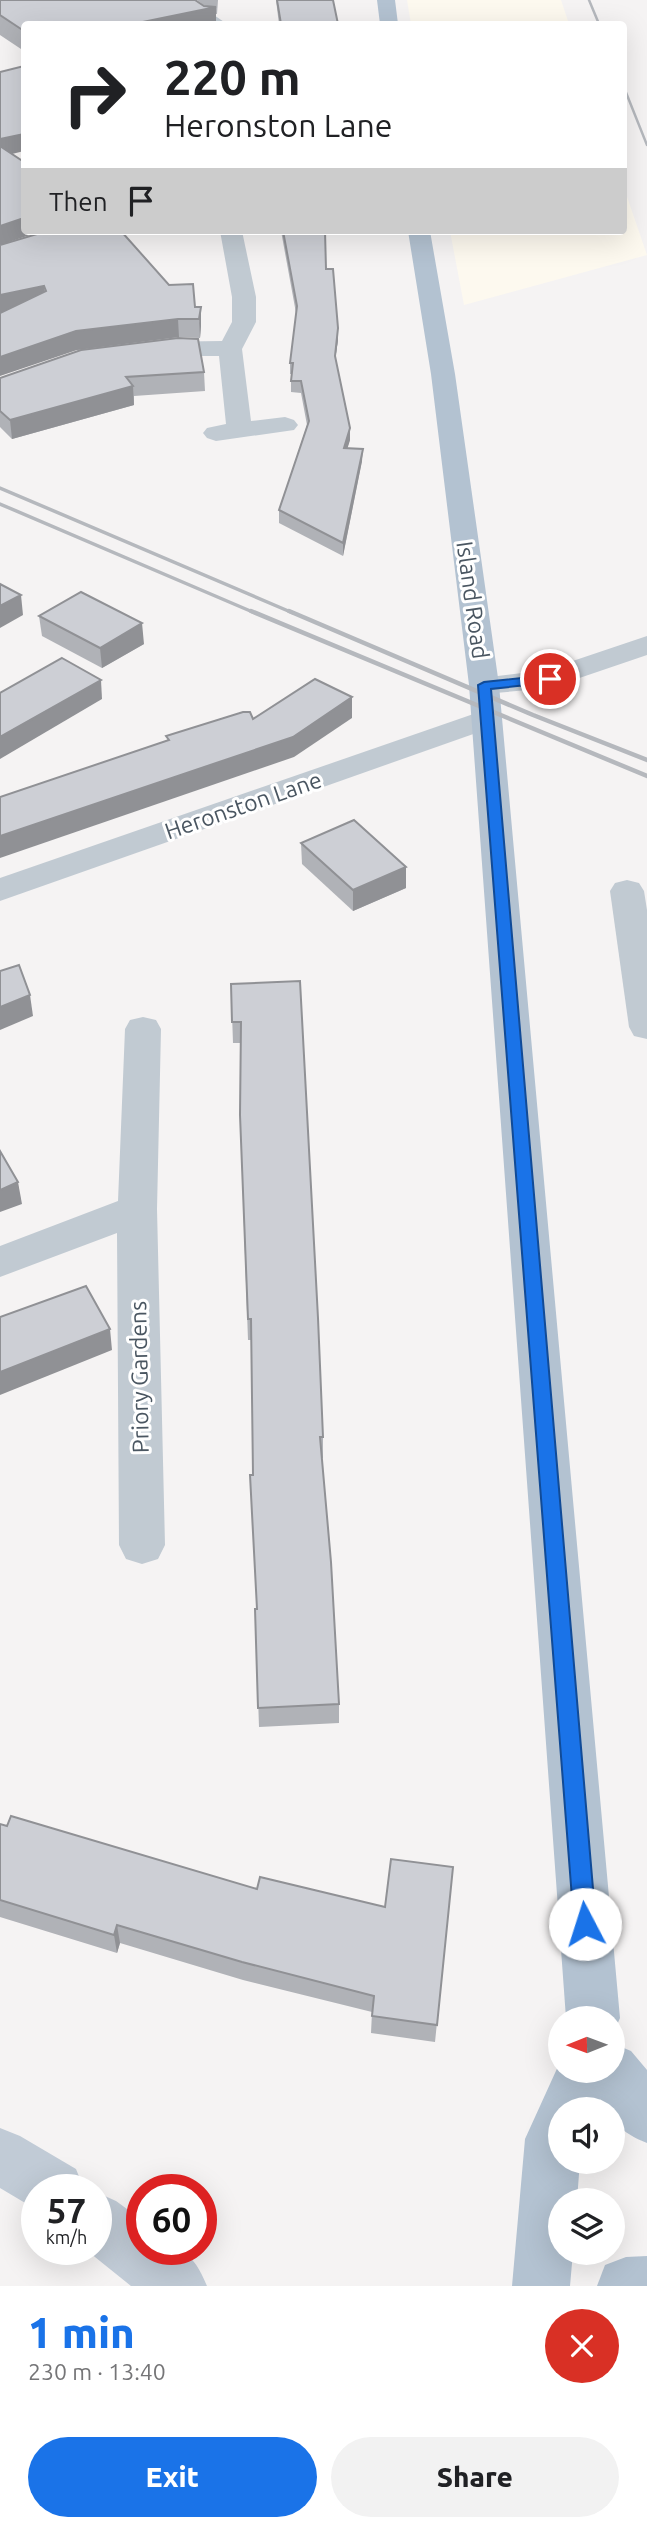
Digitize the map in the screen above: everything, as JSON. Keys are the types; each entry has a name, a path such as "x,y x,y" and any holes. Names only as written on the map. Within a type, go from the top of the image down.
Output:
{"main road":[{"path":"386,0 389,21"},
{"name":"Island Road","path":"420,235 443,374 485,702 592,2006"},
{"path":"622,2083 647,2115"},
{"path":"541,2286 551,2174"},
{"path":"626,2286 647,2285"}],"street":[{"path":"179,0 213,21"},
{"path":"232,235 244,297 244,322 230,349 227,431 285,425"},
{"path":"126,352 179,347 230,349"},
{"name":"Heronston Lane","path":"0,890 485,702 647,645"},
{"path":"627,891 647,1027"},
{"name":"Priory Gardens","path":"142,1545 136,1209 143,1029"},
{"path":"0,1262 136,1209"},
{"path":"0,2156 33,2174"},
{"path":"112,2234 178,2286"}],"shaded area":[{"path":"407,0 561,0 568,21 410,21"},
{"path":"627,197 647,255 464,305 451,235 627,235"}],"building":[{"path":"0,0 195,0 204,6 216,7 148,21 21,21 21,29 0,15"},
{"path":"277,0 333,0 337,21 280,21"},
{"path":"21,67 21,135 0,139 0,72"},
{"path":"0,146 21,160 21,219 0,226"},
{"path":"34,235 125,235 169,285 193,284 195,307 201,307 199,319 76,331 0,357 0,313 46,291 44,286 0,295 0,245"},
{"path":"284,235 325,235 326,269 333,269 338,328 335,356 350,428 344,448 363,449 343,543 279,510 309,421 301,381 291,381 293,363 290,363 297,306"},
{"path":"178,338 198,339 204,372 126,377 133,386 10,420 0,411 0,378 81,350"},
{"path":"0,584 21,595 0,606"},
{"path":"81,592 142,623 100,648 39,616"},
{"path":"62,658 101,680 0,737 0,693"},
{"path":"315,679 352,697 293,737 0,836 0,797 169,740 166,736 243,712 250,712 253,719"},
{"path":"354,820 406,867 353,890 301,843"},
{"path":"19,965 30,995 0,1007 0,971"},
{"path":"300,981 318,1318 323,1437 320,1437 339,1704 258,1708 257,1609 250,1475 253,1475 251,1319 248,1319 240,1115 241,1022 232,1022 231,984"},
{"path":"0,1151 18,1182 0,1190"},
{"path":"86,1286 110,1329 0,1372 0,1317"},
{"path":"11,1816 257,1889 260,1877 385,1907 391,1859 453,1867 437,2025 372,2016 374,1996 242,1962 117,1925 114,1935 0,1900 0,1824 7,1826"}],"railway":[{"path":"589,0 598,21"},
{"path":"627,95 647,145"},
{"path":"0,488 293,613"},
{"path":"0,504 255,613"},
{"path":"251,611 647,776"},
{"path":"289,611 533,715 647,760"}],"route":[{"path":"550,679 484,685 585,1924"}]}
